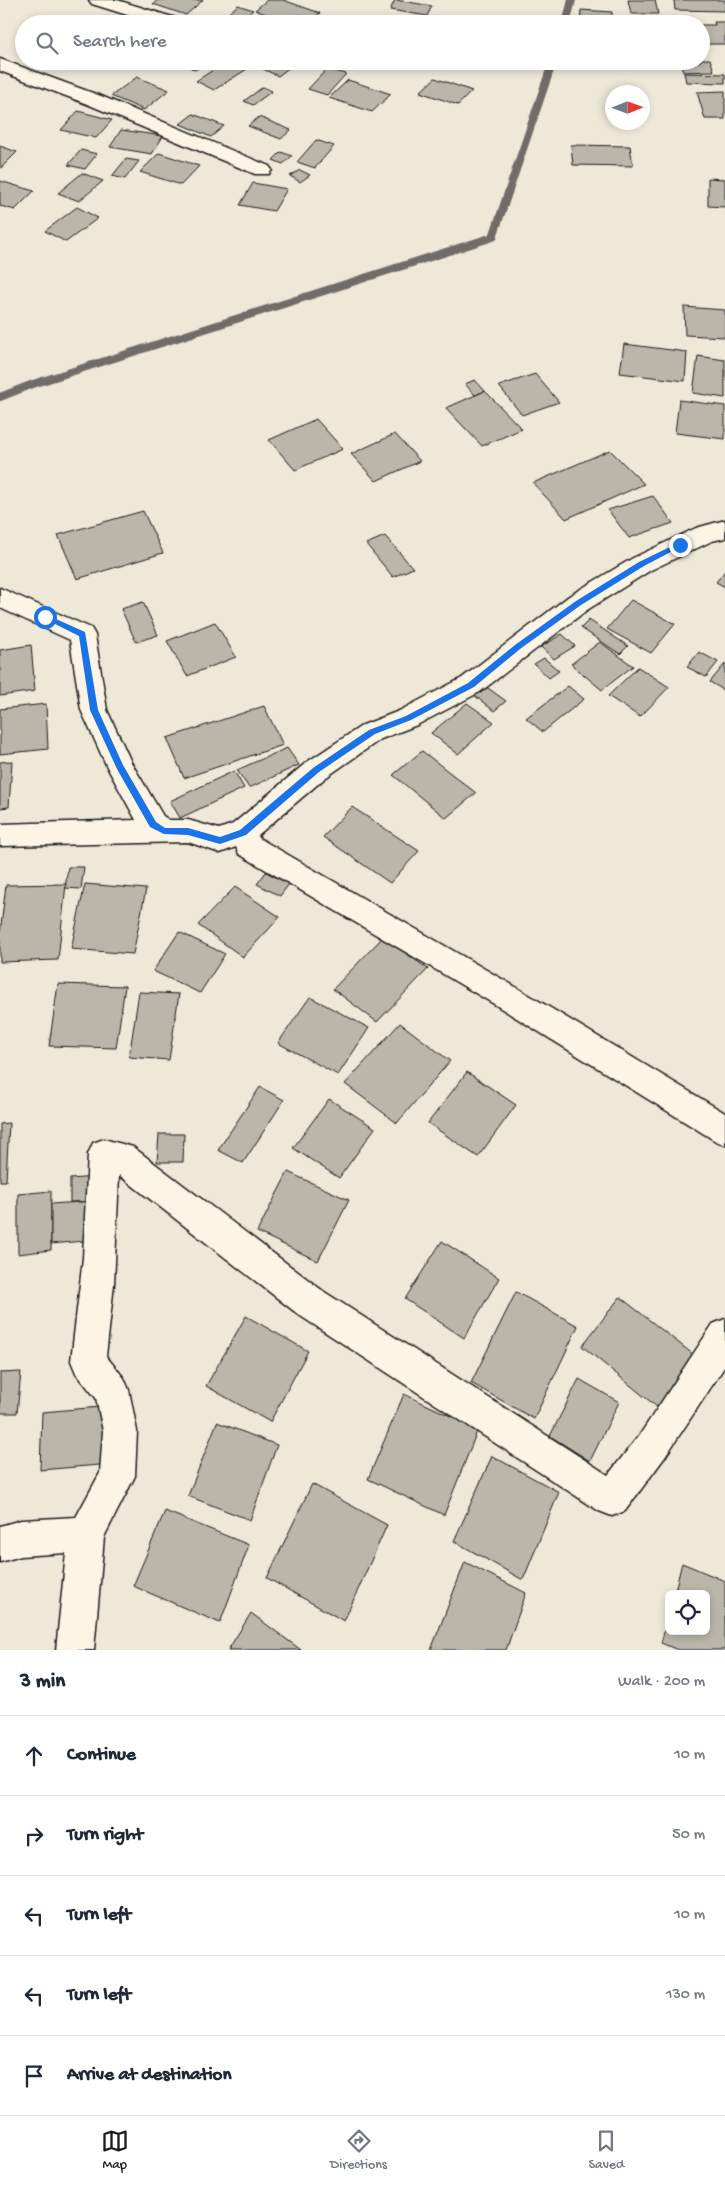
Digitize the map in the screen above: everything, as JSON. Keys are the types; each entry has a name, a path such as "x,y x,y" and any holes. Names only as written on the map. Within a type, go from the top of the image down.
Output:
{"street":[{"path":"98,0 147,15"},
{"path":"0,65 94,100 262,170"},
{"path":"0,835 15,833 188,831 220,841 243,832 316,770 372,732 408,718 471,685 518,647 578,603 642,564 705,534 725,529"},
{"path":"0,597 82,634 94,710 120,767 153,824 164,831"},
{"path":"243,832 249,846 504,996 725,1130"},
{"path":"75,1650 86,1534 117,1476 120,1431 112,1390 88,1361 96,1310 102,1235 104,1154 122,1158 311,1303 612,1498 653,1445 725,1336"},
{"path":"0,1544 21,1538 86,1534"}],"building":[{"path":"158,0 203,0 186,15 153,4"},
{"path":"267,0 283,0 320,13 318,15 269,15 255,10"},
{"path":"395,0 432,6 428,15 390,10"},
{"path":"628,0 655,0 658,14 631,14"},
{"path":"674,0 725,0 725,11 675,10"},
{"path":"238,5 253,10 247,15 226,15"},
{"path":"581,10 612,12 612,15 581,15"},
{"path":"714,22 725,22 725,44 710,44 710,25 715,25"},
{"path":"710,59 714,71 683,72 682,70 710,70"},
{"path":"213,70 245,70 214,90 196,81"},
{"path":"265,70 286,70 278,76"},
{"path":"326,70 346,74 327,95 308,89"},
{"path":"684,73 725,74 725,83 686,82"},
{"path":"137,77 169,90 144,110 111,96"},
{"path":"435,78 472,91 458,105 420,92"},
{"path":"348,80 391,94 372,112 329,98"},
{"path":"263,87 272,91 253,105 244,101"},
{"path":"725,91 725,119 705,119 697,92"},
{"path":"78,111 112,120 96,138 61,130"},
{"path":"193,114 224,126 211,137 180,124"},
{"path":"259,117 291,130 281,139 248,126"},
{"path":"121,130 163,136 152,154 110,147"},
{"path":"316,140 334,146 315,168 297,162"},
{"path":"571,145 630,146 633,166 573,165"},
{"path":"0,146 17,152 0,169"},
{"path":"81,150 97,154 85,169 68,165"},
{"path":"281,152 292,156 283,164 273,160"},
{"path":"159,153 199,166 181,185 140,172"},
{"path":"126,159 139,161 125,179 112,176"},
{"path":"300,170 310,175 300,182 290,176"},
{"path":"82,173 103,181 79,201 58,193"},
{"path":"708,178 725,179 725,207 708,206"},
{"path":"0,181 34,191 15,210 0,206"},
{"path":"253,183 287,189 274,211 240,205"},
{"path":"77,207 98,218 66,242 45,231"},
{"path":"684,307 725,310 725,337 685,335"},
{"path":"624,344 687,352 685,381 620,373"},
{"path":"698,356 725,360 725,398 693,393"},
{"path":"535,374 559,402 522,415 499,386"},
{"path":"475,380 485,391 475,395 465,384"},
{"path":"485,391 522,429 482,446 446,408"},
{"path":"679,400 725,406 725,439 675,433"},
{"path":"316,419 343,449 295,470 269,440"},
{"path":"395,434 420,461 376,481 351,454"},
{"path":"610,450 644,484 566,519 533,483"},
{"path":"653,496 673,523 629,538 608,510"},
{"path":"143,511 163,553 77,579 58,535"},
{"path":"385,536 413,568 393,577 366,544"},
{"path":"725,571 725,587 716,582"},
{"path":"631,600 675,624 651,653 607,629"},
{"path":"143,602 158,635 136,642 121,609"},
{"path":"589,620 628,646 620,654 581,628"},
{"path":"215,622 236,657 187,676 167,641"},
{"path":"562,634 575,646 554,659 541,647"},
{"path":"600,642 633,666 602,690 571,664"},
{"path":"31,645 35,691 0,696 0,650"},
{"path":"699,652 718,662 706,677 687,667"},
{"path":"544,658 559,671 549,678 534,664"},
{"path":"725,664 725,691 710,682"},
{"path":"638,667 669,687 640,717 608,696"},
{"path":"485,686 506,701 494,711 474,695"},
{"path":"568,686 584,699 543,732 526,718"},
{"path":"467,703 494,722 458,754 431,733"},
{"path":"46,704 48,749 0,754 0,709"},
{"path":"264,706 283,745 184,778 167,738"},
{"path":"287,748 299,765 249,788 237,770"},
{"path":"422,751 476,793 446,818 393,775"},
{"path":"12,761 9,807 0,808 0,762"},
{"path":"234,771 244,788 180,818 170,801"},
{"path":"352,807 419,851 390,883 323,837"},
{"path":"68,867 84,867 81,889 65,888"},
{"path":"266,872 289,884 280,896 257,884"},
{"path":"66,884 58,960 0,962 0,934 6,885"},
{"path":"85,884 146,889 133,954 71,949"},
{"path":"235,887 280,917 243,957 198,925"},
{"path":"179,932 225,954 200,993 153,971"},
{"path":"383,937 428,969 377,1022 333,989"},
{"path":"58,984 125,986 116,1048 49,1046"},
{"path":"139,992 179,994 169,1060 129,1057"},
{"path":"310,997 369,1028 338,1075 278,1043"},
{"path":"400,1023 450,1061 397,1123 345,1084"},
{"path":"467,1072 516,1105 478,1157 428,1123"},
{"path":"260,1087 284,1100 243,1163 218,1150"},
{"path":"329,1099 375,1128 339,1178 293,1148"},
{"path":"9,1123 6,1181 0,1181 0,1124"},
{"path":"159,1134 184,1134 183,1162 157,1162"},
{"path":"288,1172 349,1200 318,1261 257,1232"},
{"path":"95,1177 95,1201 70,1202 70,1179"},
{"path":"51,1191 51,1250 18,1254 18,1194"},
{"path":"95,1201 95,1240 51,1244 51,1204"},
{"path":"442,1241 499,1278 464,1338 405,1299"},
{"path":"516,1292 578,1326 534,1419 471,1383"},
{"path":"620,1297 694,1355 657,1407 582,1346"},
{"path":"246,1316 308,1351 270,1422 206,1386"},
{"path":"21,1372 17,1413 0,1413 0,1373"},
{"path":"579,1379 619,1402 590,1461 550,1436"},
{"path":"404,1394 478,1429 444,1515 368,1479"},
{"path":"112,1406 111,1464 40,1470 42,1412"},
{"path":"217,1422 277,1445 250,1520 188,1496"},
{"path":"492,1456 559,1492 523,1580 454,1541"},
{"path":"312,1484 387,1525 344,1621 267,1578"},
{"path":"165,1511 249,1545 220,1623 133,1586"},
{"path":"465,1562 526,1593 506,1650 431,1650"},
{"path":"682,1563 725,1581 725,1650 678,1650 661,1643 665,1628 665,1635 710,1635 710,1590 675,1590"},
{"path":"251,1613 301,1650 228,1650"}],"waterway":[{"path":"568,15 572,0"},
{"path":"0,397 33,384 493,237 550,70"}],"route":[{"path":"45,617 82,634 94,710 120,767 153,824 164,831 188,831 220,841 243,832 316,770 372,732 408,718 471,685 518,647 578,603 642,564 680,545"}]}
